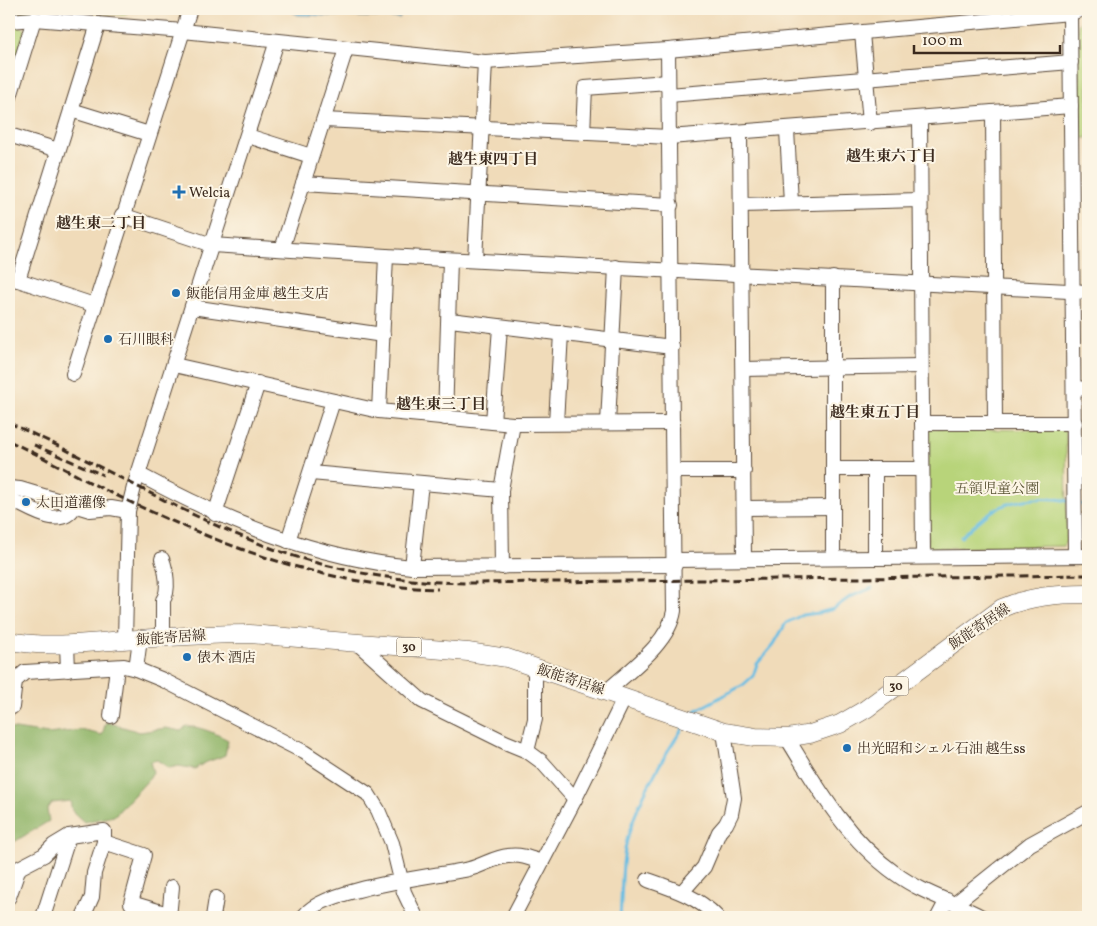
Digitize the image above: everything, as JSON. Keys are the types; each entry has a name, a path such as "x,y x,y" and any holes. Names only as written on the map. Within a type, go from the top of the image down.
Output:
{"main road":[{"name":"飯能寄居線","path":"9,641 27,644 67,644 250,634 468,652 507,658 724,732 755,737 787,738 810,734 850,719 1002,608 1018,601 1039,596 1088,594"}],"street":[{"path":"9,21 34,19 183,31 485,62 668,50 862,33 1070,13 1084,9"},
{"path":"73,374 122,215 188,13"},
{"path":"138,474 215,514 288,541 386,564 412,567 502,567 744,559 923,556 1082,556 1075,423 1081,388 1073,291 1070,13"},
{"path":"9,100 34,19"},
{"path":"94,306 13,278 58,150 98,24"},
{"path":"862,33 870,123"},
{"path":"136,669 132,640 128,511 138,474 277,41"},
{"path":"282,249 346,49"},
{"path":"607,691 668,632 674,612 675,562 668,50"},
{"path":"475,260 485,62"},
{"path":"583,133 585,88 669,89 866,79 1071,62"},
{"path":"324,120 669,137 787,130 1071,106"},
{"path":"71,110 149,134"},
{"path":"993,112 995,422"},
{"path":"920,118 919,200 923,556"},
{"path":"787,130 791,203"},
{"path":"740,133 744,559"},
{"path":"9,135 58,150"},
{"path":"248,136 311,156"},
{"path":"303,184 671,205"},
{"path":"741,205 919,200"},
{"path":"122,215 212,244 450,260 920,282 993,288 1088,292"},
{"path":"379,411 386,256"},
{"path":"445,418 450,320 450,260"},
{"path":"608,423 616,267"},
{"path":"833,278 833,558"},
{"path":"192,307 383,335"},
{"path":"450,320 672,347"},
{"path":"493,422 500,326"},
{"path":"556,423 561,333"},
{"path":"174,365 379,411 513,424 673,423"},
{"path":"743,369 921,366"},
{"path":"215,514 258,383"},
{"path":"288,541 334,401"},
{"path":"922,423 1075,423"},
{"path":"502,567 501,490 513,424"},
{"path":"833,469 922,469"},
{"path":"875,470 875,557"},
{"path":"674,471 744,471"},
{"path":"311,473 501,490"},
{"path":"412,567 421,483"},
{"path":"9,488 20,489 90,510 111,508 128,511"},
{"path":"9,498 50,519 67,515 75,506"},
{"path":"744,508 833,507"},
{"path":"162,559 165,568 166,596 163,600 163,638"},
{"path":"356,642 422,701 527,751 542,762 575,799"},
{"path":"67,644 68,670"},
{"path":"111,716 117,667"},
{"path":"9,706 12,707 15,681 25,672 117,667 136,669 276,737 368,794 378,810 392,843 402,882 416,917"},
{"path":"527,751 535,719 535,667"},
{"path":"513,917 625,698"},
{"path":"682,892 704,867 719,832 731,814 734,798 724,732"},
{"path":"787,738 826,803 847,829 897,875 927,892 982,917"},
{"path":"938,917 951,902 1030,844 1088,812"},
{"path":"9,893 20,868 44,855 69,836 104,831 104,842 94,873 92,897 83,917"},
{"path":"43,917 69,836"},
{"path":"104,842 144,855 131,903 168,915 172,887"},
{"path":"304,917 312,906 344,894 480,867 506,856 520,855 541,862"},
{"path":"648,880 682,892 699,901 717,917"},
{"path":"213,917 216,898"}],"green space":[{"path":"9,9 132,9 124,15 69,11 9,13"},
{"path":"1088,16 1088,138 1079,138 1078,25"},
{"path":"20,26 25,30 9,82 9,28"},
{"name":"五領児童公園","path":"930,429 1066,430 1067,540 1063,546 931,548 928,545 927,432"},
{"path":"106,722 140,732 166,728 181,731 186,726 202,729 228,740 225,755 206,762 195,769 179,766 169,768 157,760 150,762 153,772 150,778 114,816 84,822 72,811 70,801 52,803 47,810 49,821 9,845 9,728 48,734 81,730 102,735"}],"water":[{"path":"287,9 410,9 401,12 400,18 298,15"}],"waterway":[{"path":"961,537 983,517 1015,502 1034,499 1054,499 1071,502"},
{"path":"1080,504 1088,507"},
{"path":"693,714 695,711 743,685 753,676 757,664 774,644 786,623 802,615 833,609 850,597 872,588"},
{"path":"620,917 622,871 632,823 656,771 685,725"}],"railway":[{"path":"9,423 202,519 268,547 318,563 396,578 475,583 1088,575"},
{"path":"9,441 134,504 176,523 260,556 303,569 347,579 392,586 438,589"},
{"path":"34,445 103,475"}],"place":[{"name":"Welcia","path":"179,192"},
{"name":"飯能信用金庫 越生支店","path":"176,293"},
{"name":"石川眼科","path":"108,339"},
{"name":"太田道灌像","path":"26,502"},
{"name":"俵木 酒店","path":"187,657"},
{"name":"出光昭和シェル石油 越生ss","path":"847,748"}],"district":[{"name":"越生東六丁目","path":"891,156"},
{"name":"越生東四丁目","path":"493,159"},
{"name":"越生東二丁目","path":"101,223"},
{"name":"越生東三丁目","path":"441,404"},
{"name":"越生東五丁目","path":"875,412"}]}
